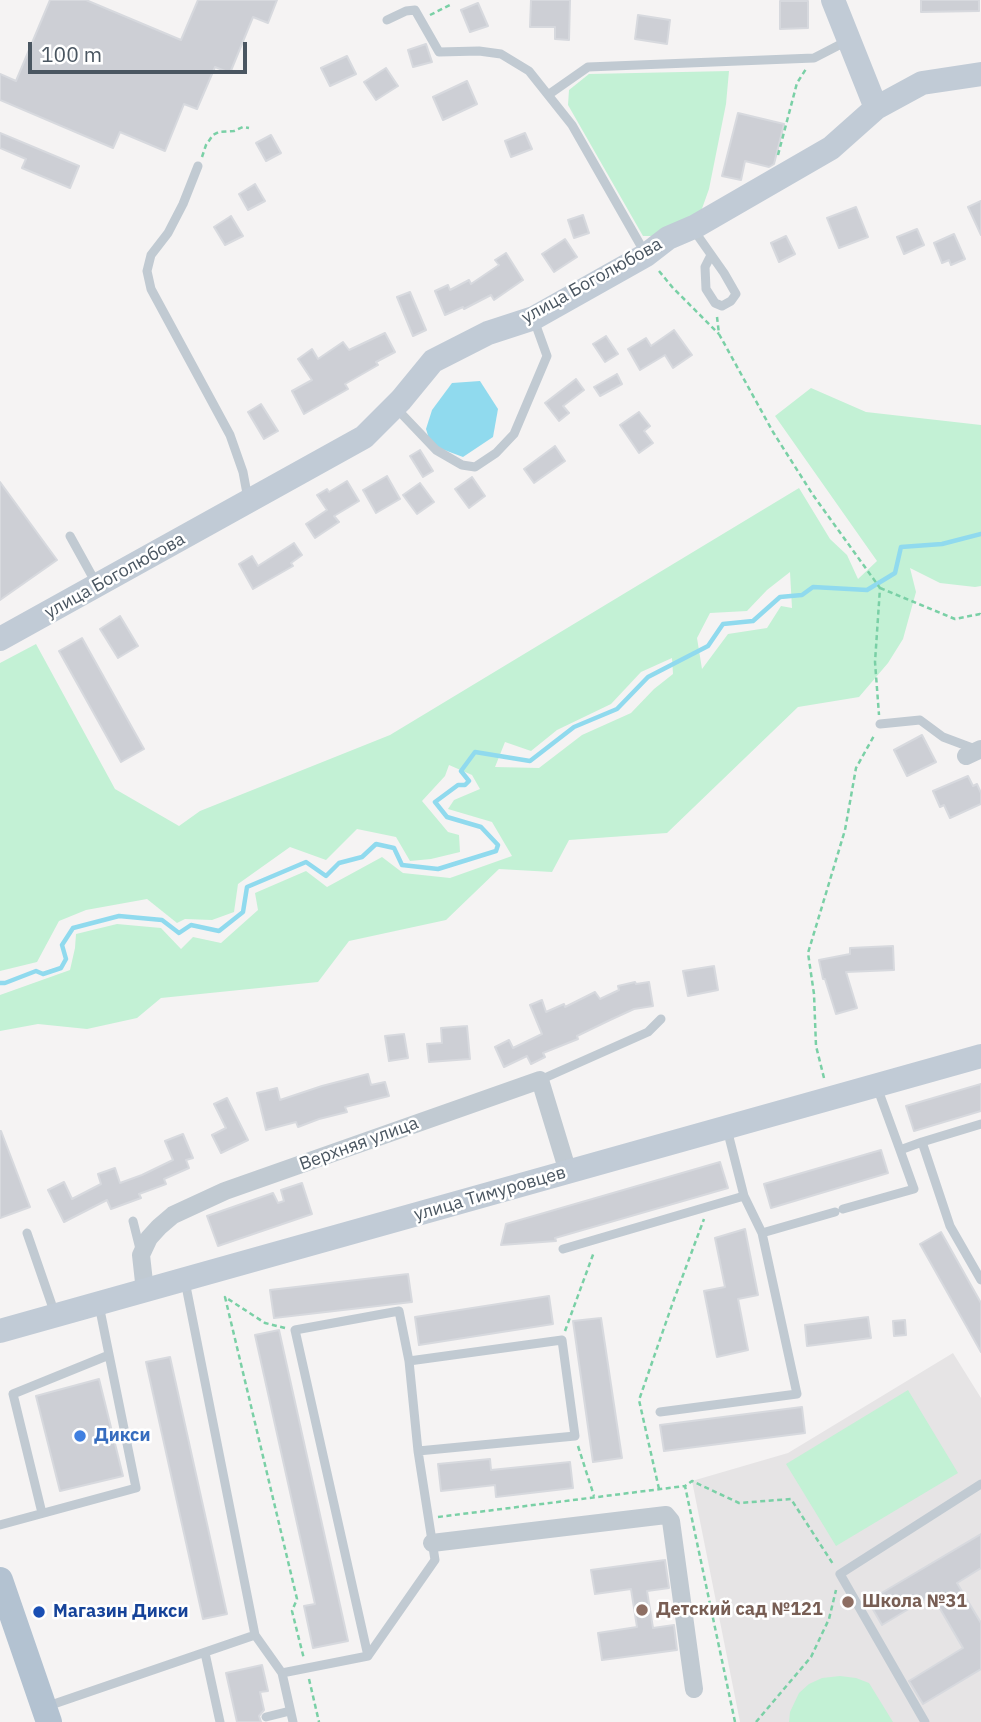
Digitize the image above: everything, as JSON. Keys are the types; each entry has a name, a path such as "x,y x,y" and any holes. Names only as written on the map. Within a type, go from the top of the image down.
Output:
{"main road":[{"path":"0,1580 46,1715"}],"street":[{"path":"833,0 876,108"},
{"name":"улица Боголюбова","path":"0,639 364,438 433,360 488,333 534,317 646,255 668,238 692,228 831,148 876,108 922,83 981,74"},
{"name":"улица Тимуровцев","path":"0,1331 981,1056"},
{"path":"540,1080 568,1172"},
{"name":"Верхняя улица","path":"141,1255 149,1238 173,1215 225,1191 540,1080"},
{"path":"141,1255 145,1291"},
{"path":"432,1543 666,1515 671,1521 694,1689"}],"lane":[{"path":"387,20 416,5 439,52 479,51 501,54 529,71 572,125 646,255"},
{"path":"548,95 588,67 814,58 849,40"},
{"path":"198,166 168,233 151,255 147,271 151,289 230,435 243,472 248,502"},
{"path":"692,228 724,273 736,294 722,306 715,303 706,289 705,267 711,255"},
{"path":"395,406 436,450 462,465 475,467 496,453 513,434 547,356 534,317"},
{"path":"70,536 97,585"},
{"path":"880,724 920,720 943,737 975,752"},
{"path":"540,1080 648,1031 661,1019"},
{"path":"762,1233 915,1189 876,1086"},
{"path":"900,1150 981,1124"},
{"path":"660,1412 797,1394 762,1233 744,1196 727,1127"},
{"path":"922,1142 950,1226 981,1280"},
{"path":"563,1249 744,1196"},
{"path":"133,1220 141,1255"},
{"path":"27,1233 55,1316"},
{"path":"185,1279 255,1635 282,1673 293,1722"},
{"path":"0,1525 136,1488 99,1303"},
{"path":"282,1673 368,1656 435,1560 418,1451 409,1361 399,1311 295,1330 368,1656"},
{"path":"409,1361 562,1340 575,1436 418,1451"},
{"path":"42,1513 13,1394 109,1355"},
{"path":"925,1722 839,1574 981,1484"},
{"path":"46,1715 255,1635"},
{"path":"205,1653 220,1722"},
{"path":"265,1717 290,1712"}],"path":[{"path":"422,20 452,4"},
{"path":"771,182 797,83 814,58"},
{"path":"198,166 213,135 243,127 249,128"},
{"path":"646,255 673,288 719,334 773,432 813,495 880,589 954,619 981,616"},
{"path":"715,303 719,334"},
{"path":"829,1099 816,1046 814,993 808,953 845,830 856,768 880,724 875,662 880,589"},
{"path":"659,1489 639,1400 709,1206"},
{"path":"562,1340 598,1239"},
{"path":"295,1330 265,1323 225,1297 297,1599 292,1611 319,1722"},
{"path":"575,1436 594,1497"},
{"path":"428,1518 685,1486 692,1481 739,1503 791,1499 839,1574 830,1619 811,1657 756,1722"},
{"path":"685,1486 735,1722"}],"shaded area":[{"name":"Школа №31","path":"953,1353 981,1398 981,1722 740,1722 692,1481 788,1453"}],"green space":[{"path":"729,71 726,104 709,189 699,217 658,236 643,236 568,105 569,90 589,74"},
{"path":"811,388 866,412 981,425 981,586 940,583 910,568 916,592 903,639 888,663 859,697 798,707 667,833 569,840 552,872 499,869 446,920 349,941 318,982 161,998 137,1018 87,1029 38,1024 0,1031 0,995 70,970 76,934 117,924 161,928 181,949 193,937 221,943 258,910 255,893 306,871 327,887 382,857 403,873 450,878 512,856 492,822 448,809 454,800 480,789 472,775 449,765 445,776 422,801 448,832 459,835 460,852 410,861 396,837 357,829 326,860 290,847 238,884 234,912 212,920 185,919 177,923 147,899 86,910 59,921 37,962 0,971 0,663 36,644 115,789 179,826 200,811 390,735 799,488 830,539 847,555 858,579 877,561 775,416","holes":["790,572 792,608 781,606 767,628 728,634 702,669 697,638 710,613 747,611 767,590","672,658 673,674 631,713 582,735 539,768 495,767 505,742 531,751 557,730 611,704 641,672"]},
{"path":"908,1390 958,1473 836,1546 786,1464"},
{"path":"840,1676 869,1683 893,1722 789,1722 790,1712 799,1693 822,1678"}],"water":[{"path":"480,381 498,409 493,437 463,457 431,445 426,429 432,410 452,383"}],"building":[{"path":"50,0 86,0 181,40 198,0 277,0 268,23 253,17 230,73 215,67 197,109 184,104 165,151 120,132 113,148 0,100 0,74 16,81"},
{"path":"531,0 570,0 569,40 555,39 555,27 530,27"},
{"path":"921,0 979,0 979,11 921,12"},
{"path":"780,1 808,1 808,28 780,29"},
{"path":"478,3 488,26 470,32 461,10"},
{"path":"638,15 670,20 667,44 635,39"},
{"path":"426,44 432,62 413,67 408,50"},
{"path":"347,56 356,74 330,86 321,68"},
{"path":"386,68 398,86 376,100 364,82"},
{"path":"467,81 477,104 443,120 433,97"},
{"path":"738,113 784,124 774,164 769,167 745,161 741,180 722,176"},
{"path":"0,133 79,166 70,188 22,168 26,159 0,148"},
{"path":"525,133 532,149 511,157 505,141"},
{"path":"271,135 281,153 266,161 256,143"},
{"path":"255,184 265,201 248,210 239,194"},
{"path":"981,201 981,235 968,207"},
{"path":"856,207 868,237 839,248 827,218"},
{"path":"583,215 589,233 574,238 568,220"},
{"path":"231,216 243,236 225,245 214,227"},
{"path":"917,229 924,245 904,254 897,237"},
{"path":"954,234 965,259 951,265 949,260 942,263 934,243"},
{"path":"786,236 795,254 779,262 771,243"},
{"path":"565,239 577,257 554,272 542,254"},
{"path":"506,253 523,280 494,300 491,295 445,315 435,291 448,285 450,290 469,280 471,284 499,265 495,260"},
{"path":"410,292 426,330 413,336 397,297"},
{"path":"674,330 692,355 673,368 665,355 640,370 628,349 646,338 651,346"},
{"path":"385,333 395,352 345,384 348,389 304,414 292,391 312,380 298,359 312,349 318,359 343,342 349,350"},
{"path":"606,336 618,354 605,362 593,344"},
{"path":"617,374 622,384 600,396 594,387"},
{"path":"576,379 584,390 563,406 569,413 559,421 545,403"},
{"path":"261,404 278,431 264,439 248,412"},
{"path":"639,412 650,426 644,431 653,443 639,453 620,425"},
{"path":"555,446 565,461 534,483 524,469"},
{"path":"420,450 433,471 423,477 410,456"},
{"path":"387,476 400,499 376,513 363,490"},
{"path":"472,477 485,496 469,508 455,489"},
{"path":"347,481 359,501 334,516 339,522 315,538 306,524 327,510 317,495 327,489 329,492"},
{"path":"0,482 57,560 0,600"},
{"path":"420,483 434,502 417,514 403,495"},
{"path":"294,543 302,555 291,563 293,566 253,589 239,564 252,556 258,566"},
{"path":"120,616 138,646 118,658 100,629"},
{"path":"82,638 144,749 121,762 59,651"},
{"path":"922,735 936,762 907,776 894,750"},
{"path":"968,776 973,786 977,784 981,793 981,804 950,818 944,805 940,807 933,791"},
{"path":"893,946 894,970 846,972 857,1008 836,1014 819,960 850,954 850,948"},
{"path":"714,966 718,990 688,996 683,971"},
{"path":"649,982 653,1006 634,1009 610,1020 577,1036 578,1039 543,1053 545,1057 531,1064 527,1056 504,1067 495,1047 509,1040 513,1048 542,1034 530,1005 542,1000 546,1012 564,1004 565,1007 595,992 600,999 619,990 618,986"},
{"path":"467,1026 470,1059 429,1062 427,1044 442,1043 441,1028"},
{"path":"404,1034 408,1058 389,1061 385,1036"},
{"path":"368,1074 371,1085 385,1082 389,1096 345,1107 347,1112 298,1127 296,1122 266,1130 257,1093 277,1088 280,1100"},
{"path":"981,1084 981,1111 914,1131 906,1106"},
{"path":"227,1098 248,1140 221,1153 212,1135 226,1128 214,1104"},
{"path":"0,1131 30,1207 0,1218"},
{"path":"183,1134 193,1158 186,1160 189,1168 164,1179 166,1184 139,1194 141,1198 111,1209 107,1200 64,1222 48,1190 64,1182 72,1199 101,1184 98,1174 115,1168 120,1183 142,1175 173,1160 165,1141"},
{"path":"881,1150 888,1173 771,1208 764,1184"},
{"path":"720,1162 728,1188 555,1238 556,1241 501,1245 506,1224"},
{"path":"302,1183 312,1214 218,1246 207,1216 273,1193 278,1203 284,1201 281,1190"},
{"path":"745,1229 758,1295 738,1299 748,1350 717,1357 704,1291 725,1287 715,1238"},
{"path":"941,1232 981,1303 981,1352 920,1244"},
{"path":"408,1274 412,1302 274,1318 270,1290"},
{"path":"549,1296 553,1324 419,1345 415,1317"},
{"path":"868,1317 871,1338 807,1346 805,1325"},
{"path":"601,1318 622,1458 593,1462 573,1321"},
{"path":"905,1320 906,1335 894,1336 893,1321"},
{"path":"279,1330 348,1641 313,1648 304,1606 315,1604 255,1335"},
{"path":"170,1357 227,1614 203,1619 146,1362"},
{"name":"Дикси","path":"99,1379 123,1476 60,1491 36,1396"},
{"path":"802,1407 805,1433 664,1451 660,1425"},
{"path":"490,1459 491,1470 570,1462 573,1488 496,1497 495,1485 441,1491 438,1464"},
{"path":"981,1534 981,1568 957,1583 981,1623 981,1669 923,1704 909,1681 963,1648 932,1595 882,1625 868,1601"},
{"name":"Детский сад №121","path":"665,1560 669,1588 647,1591 653,1628 674,1625 677,1650 602,1660 598,1633 637,1627 631,1589 595,1594 591,1570"},
{"path":"262,1665 268,1691 260,1692 264,1710 259,1716 261,1722 237,1722 226,1673"}],"waterway":[{"path":"0,983 36,971 43,974 61,968 66,959 62,945 73,928 119,916 162,920 179,933 191,925 219,931 243,912 247,887 306,862 326,876 339,863 362,857 376,844 394,848 402,865 438,869 496,851 498,845 481,827 447,817 435,802 458,785 465,785 469,781 461,771 475,752 530,761 574,727 617,709 648,677 708,646 723,624 753,621 780,597 802,595 813,587 867,590 895,573 901,547 942,544 981,534"}],"place":[{"name":"Дикси","path":"80,1436"},
{"name":"Школа №31","path":"848,1602"},
{"name":"Детский сад №121","path":"642,1610"},
{"name":"Магазин Дикси","path":"39,1612"}]}
